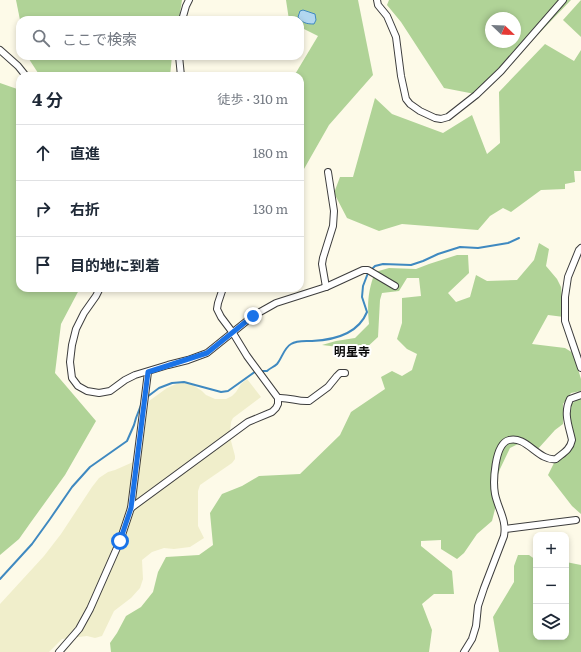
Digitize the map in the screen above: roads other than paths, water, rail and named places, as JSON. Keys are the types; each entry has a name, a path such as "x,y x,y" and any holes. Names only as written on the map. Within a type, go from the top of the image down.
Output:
{"street":[{"path":"183,16 189,0"},
{"path":"376,0 387,16 396,37 401,76 406,99 420,111 435,118 442,119 448,117 481,90 501,71 563,0"},
{"path":"0,50 23,72"},
{"path":"179,60 181,72"},
{"path":"326,287 322,264 333,226 334,211 328,172"},
{"path":"581,248 568,277 565,297 565,320 581,368"},
{"path":"98,292 84,313 76,329 70,362 72,378 78,386 87,391 99,393 110,391 135,375 207,353 253,316 276,303 326,287 363,270 368,270 395,286"},
{"path":"131,508 248,422 272,412 278,404 278,398 221,317 217,309 222,292"},
{"path":"59,652 79,629 90,609 120,541 131,508 148,372"},
{"path":"278,398 285,397 309,402 328,387 340,373 345,374"},
{"path":"464,652 472,639 476,626 478,606 504,536 504,523 495,494 494,482 501,446 504,442 509,440 521,441 543,456 549,459 556,459 570,447 572,440 566,406 570,399 581,395"},
{"path":"505,529 576,520"}],"water":[{"path":"303,10 315,14 316,20 314,24 304,22 304,16 298,16 300,11"}],"waterway":[{"path":"147,397 159,388 172,383 184,382 221,392 228,391 256,371 267,371 276,365 287,348 293,343 329,339 351,331 358,326 367,312 362,297 363,286 368,273 375,266 383,264 411,265 460,247 478,248 508,243 519,238"},
{"path":"0,579 32,544 72,487 90,467 127,441 141,405"}],"district":[{"name":"明星寺","path":"352,352"}]}
